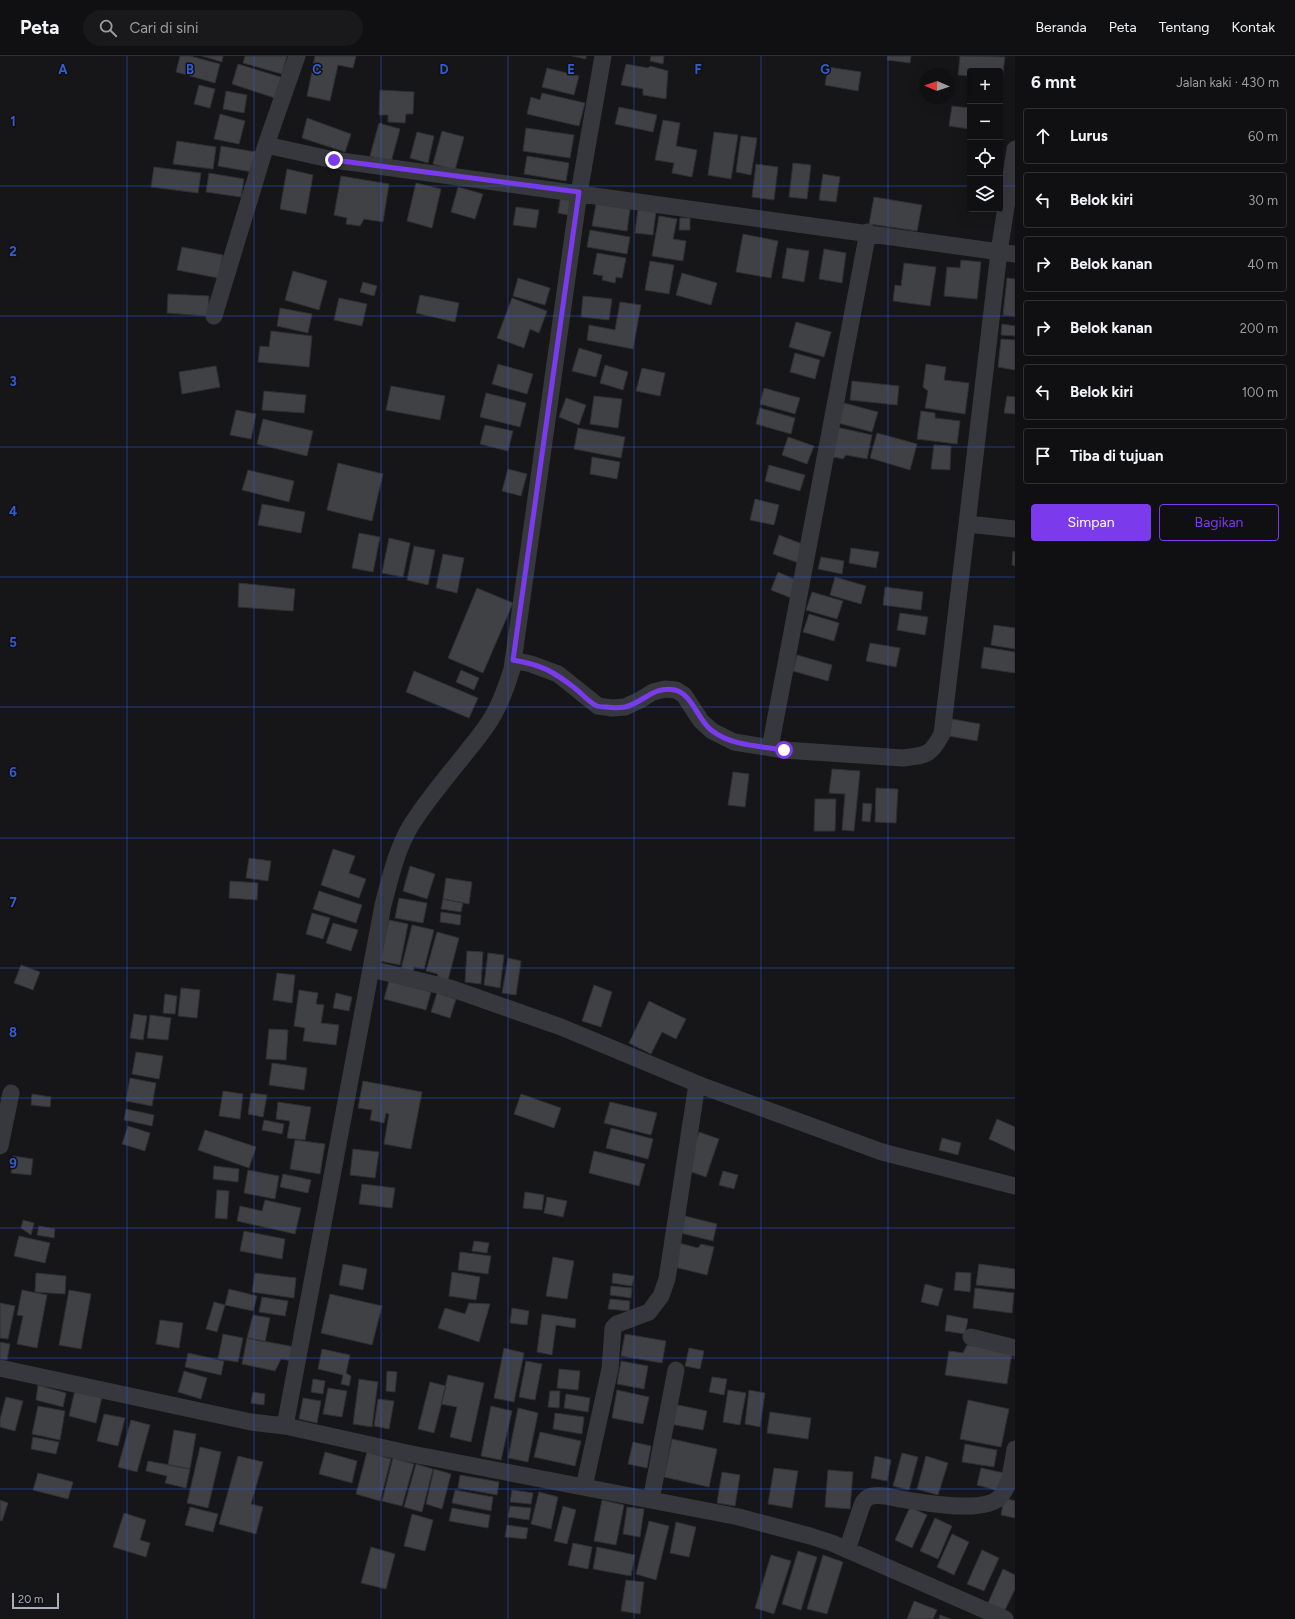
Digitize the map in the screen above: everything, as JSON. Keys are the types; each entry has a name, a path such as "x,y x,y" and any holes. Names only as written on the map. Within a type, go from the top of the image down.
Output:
{"street":[{"path":"214,316 266,144 297,56"},
{"path":"285,1426 383,905 393,867 410,828 432,795 484,730 494,715 507,685 513,660 579,192 603,56"},
{"path":"266,144 334,160 579,192 1007,253"},
{"path":"513,660 531,664 558,674 598,706 612,708 625,707 653,692 665,689 676,690 684,694 701,721 712,731 734,742 770,748 903,758 922,756 934,749 942,734 967,524 1007,253 1015,149"},
{"path":"770,748 868,232"},
{"path":"967,524 1015,529"},
{"path":"371,969 450,988 561,1027 697,1084 882,1152 1015,1186"},
{"path":"584,1487 610,1369 612,1328 617,1324 649,1312 662,1296 697,1084"},
{"path":"0,1146 10,1093"},
{"path":"971,1337 1015,1348"},
{"path":"0,1368 251,1422 285,1426 407,1453 739,1517 810,1536 847,1550 1004,1619"},
{"path":"651,1500 676,1370"},
{"path":"847,1550 862,1505 868,1497 878,1495 934,1504 966,1506 979,1506 992,1502 1000,1497 1008,1484 1015,1449"}],"building":[{"path":"180,56 190,56 220,64 215,83 176,72"},
{"path":"202,56 223,56 222,62"},
{"path":"245,56 287,56 282,74 243,63"},
{"path":"315,56 356,56 353,68 338,65 330,101 307,96"},
{"path":"572,56 586,56 586,59"},
{"path":"651,56 664,56 663,64 650,61"},
{"path":"888,56 911,56 910,63 887,60"},
{"path":"960,56 1005,57 1003,72 1003,68 967,68 967,76 958,75"},
{"path":"238,64 287,79 281,100 232,84"},
{"path":"626,64 648,68 650,66 668,71 666,99 643,95 643,89 621,85"},
{"path":"828,67 861,72 858,91 825,85"},
{"path":"547,68 579,76 574,95 542,87"},
{"path":"199,85 215,89 210,108 194,104"},
{"path":"380,90 414,92 413,114 406,114 405,123 388,122 388,115 379,115"},
{"path":"226,91 247,95 244,113 223,109"},
{"path":"542,93 585,103 579,126 527,114 531,97 540,100"},
{"path":"952,106 967,108 967,129 949,126"},
{"path":"619,107 657,115 653,132 615,124"},
{"path":"220,114 245,121 239,144 214,139"},
{"path":"307,118 351,134 345,152 302,138"},
{"path":"663,120 680,123 676,146 697,150 692,177 672,173 674,163 655,160"},
{"path":"379,123 400,129 391,162 370,156"},
{"path":"526,128 574,135 570,158 523,151"},
{"path":"442,131 464,137 455,170 433,164"},
{"path":"417,132 434,136 428,163 410,158"},
{"path":"714,132 738,135 731,179 708,175"},
{"path":"741,136 757,138 751,175 736,172"},
{"path":"177,141 216,147 213,169 173,164"},
{"path":"221,146 256,152 252,172 218,166"},
{"path":"527,156 569,163 566,181 524,174"},
{"path":"793,163 811,165 807,199 789,197"},
{"path":"756,164 778,167 774,200 752,197"},
{"path":"154,167 201,173 198,193 151,187"},
{"path":"287,169 313,175 306,214 280,209"},
{"path":"209,173 244,179 241,197 206,192"},
{"path":"823,174 840,177 836,202 819,200"},
{"path":"341,176 389,184 383,222 364,219 360,226 346,224 347,218 334,215"},
{"path":"416,183 441,189 432,228 407,221"},
{"path":"458,187 483,194 475,219 451,212"},
{"path":"561,195 575,197 572,216 558,213"},
{"path":"874,197 922,205 917,231 869,224"},
{"path":"596,204 630,209 627,231 592,226"},
{"path":"516,207 539,210 536,228 513,225"},
{"path":"638,209 656,211 653,235 635,233"},
{"path":"659,216 677,219 673,239 686,241 683,261 652,256"},
{"path":"680,218 690,218 690,230 679,230"},
{"path":"590,230 630,237 627,254 587,247"},
{"path":"743,234 778,241 771,278 736,272"},
{"path":"182,247 223,255 218,278 177,270"},
{"path":"787,248 809,251 804,282 782,278"},
{"path":"824,249 846,253 842,283 819,279"},
{"path":"597,253 626,258 622,278 616,277 615,283 602,280 603,276 593,274"},
{"path":"961,260 981,262 977,299 944,296 947,267 960,268"},
{"path":"650,261 674,265 669,294 645,290"},
{"path":"904,263 936,267 930,306 893,301 895,285 901,286"},
{"path":"293,271 327,281 319,310 285,300"},
{"path":"682,273 717,283 711,305 676,295"},
{"path":"518,278 550,288 545,305 513,296"},
{"path":"1007,278 1015,279 1015,316 1003,315"},
{"path":"363,282 377,286 374,296 360,292"},
{"path":"168,294 209,296 208,316 167,313"},
{"path":"420,295 459,303 455,322 416,313"},
{"path":"583,296 612,299 609,320 581,317"},
{"path":"339,298 367,304 362,326 334,320"},
{"path":"512,298 547,311 539,333 530,329 524,348 497,338"},
{"path":"620,302 641,305 633,349 587,340 589,325 615,330"},
{"path":"280,308 312,314 308,333 277,326"},
{"path":"796,322 831,332 824,357 789,347"},
{"path":"1002,324 1015,326 1015,336 1001,335"},
{"path":"271,331 312,336 309,367 258,362 260,346 269,347"},
{"path":"1001,339 1015,340 1015,370 998,367"},
{"path":"579,348 602,355 596,377 572,371"},
{"path":"795,353 820,360 815,379 790,372"},
{"path":"498,364 533,374 527,394 492,384"},
{"path":"926,364 946,367 944,380 969,383 965,414 925,408 928,391 923,387"},
{"path":"605,365 628,372 623,390 600,383"},
{"path":"216,366 220,387 182,394 179,372"},
{"path":"642,368 665,373 660,396 636,391"},
{"path":"852,381 899,386 897,405 850,400"},
{"path":"391,386 445,396 440,420 386,410"},
{"path":"764,388 800,398 795,414 760,404"},
{"path":"264,391 306,395 304,413 262,410"},
{"path":"486,393 526,403 520,427 480,417"},
{"path":"594,396 622,399 618,428 590,424"},
{"path":"1007,396 1015,397 1015,414 1004,413"},
{"path":"566,398 586,405 579,425 559,417"},
{"path":"844,403 878,412 872,432 838,423"},
{"path":"760,408 795,418 791,434 756,424"},
{"path":"236,410 256,414 251,439 230,435"},
{"path":"921,411 935,413 935,418 960,421 957,444 917,439"},
{"path":"263,419 313,431 307,456 257,444"},
{"path":"485,425 513,431 508,451 480,444"},
{"path":"836,427 872,435 867,459 846,455 843,459 829,456"},
{"path":"578,428 625,437 621,458 574,449"},
{"path":"877,433 917,444 910,470 870,458"},
{"path":"788,437 814,446 807,464 782,455"},
{"path":"934,445 951,446 950,470 931,469"},
{"path":"592,457 620,462 617,479 590,474"},
{"path":"338,463 383,474 372,521 327,510"},
{"path":"769,465 805,475 800,491 765,481"},
{"path":"508,469 527,474 521,496 502,491"},
{"path":"248,470 294,481 289,502 242,490"},
{"path":"755,499 779,505 774,525 750,520"},
{"path":"262,504 305,512 301,533 258,525"},
{"path":"359,533 380,537 373,572 352,568"},
{"path":"779,535 805,545 799,563 773,554"},
{"path":"389,538 410,543 403,577 382,573"},
{"path":"414,546 435,550 428,585 407,580"},
{"path":"851,548 879,552 876,568 849,563"},
{"path":"1013,551 1015,552 1015,566 1012,565"},
{"path":"443,554 464,558 457,593 436,588"},
{"path":"821,557 844,561 842,574 818,569"},
{"path":"778,572 798,581 791,598 771,590"},
{"path":"835,577 866,586 861,604 830,595"},
{"path":"239,583 295,589 293,611 238,607"},
{"path":"885,587 923,592 921,610 883,605"},
{"path":"477,588 513,603 483,673 448,658"},
{"path":"812,592 843,601 837,619 806,610"},
{"path":"900,613 928,617 925,635 897,630"},
{"path":"809,614 839,623 834,641 803,632"},
{"path":"994,625 1015,628 1015,649 991,645"},
{"path":"870,643 900,648 896,667 866,661"},
{"path":"984,647 1015,652 1015,673 981,668"},
{"path":"797,655 832,665 828,681 793,671"},
{"path":"461,670 479,678 474,690 456,682"},
{"path":"414,671 478,698 469,718 406,692"},
{"path":"952,719 980,724 977,741 949,736"},
{"path":"832,769 860,771 854,831 842,830 845,794 829,793"},
{"path":"733,772 749,774 745,807 728,805"},
{"path":"876,788 898,789 896,823 875,822"},
{"path":"815,799 836,799 835,831 814,831"},
{"path":"863,803 872,804 870,822 862,821"},
{"path":"333,849 355,856 349,873 366,879 359,898 321,885"},
{"path":"249,858 271,861 268,881 246,878"},
{"path":"410,866 435,874 427,899 403,891"},
{"path":"446,878 472,882 469,904 443,899"},
{"path":"230,881 258,883 257,900 229,898"},
{"path":"319,891 362,905 356,923 313,909"},
{"path":"399,898 427,903 423,923 395,918"},
{"path":"443,899 463,903 461,912 441,909"},
{"path":"441,912 461,915 460,925 440,922"},
{"path":"312,913 330,918 323,939 306,934"},
{"path":"389,920 408,924 400,965 380,961"},
{"path":"333,923 358,930 351,951 326,943"},
{"path":"412,925 434,930 424,969 414,967 413,972 401,969"},
{"path":"437,932 459,938 448,980 437,977 438,974 426,971"},
{"path":"467,951 483,952 481,984 465,982"},
{"path":"488,953 504,955 500,988 484,985"},
{"path":"508,958 521,961 516,995 502,993"},
{"path":"21,965 40,972 33,990 14,983"},
{"path":"277,973 295,975 292,1003 273,1000"},
{"path":"389,981 431,992 426,1010 384,999"},
{"path":"594,985 612,992 601,1027 582,1021"},
{"path":"181,988 200,990 197,1018 178,1016"},
{"path":"299,990 318,993 316,1004 324,1005 321,1023 339,1025 336,1045 303,1041 305,1028 294,1026"},
{"path":"336,993 352,997 349,1011 333,1008"},
{"path":"437,993 456,999 450,1018 431,1012"},
{"path":"165,994 177,996 175,1014 163,1013"},
{"path":"649,1001 686,1019 676,1039 662,1032 651,1054 629,1043"},
{"path":"134,1014 147,1016 143,1040 130,1038"},
{"path":"150,1015 171,1018 168,1040 147,1038"},
{"path":"269,1029 288,1030 286,1060 266,1059"},
{"path":"136,1052 163,1056 159,1079 132,1074"},
{"path":"272,1063 307,1068 304,1090 269,1085"},
{"path":"130,1078 156,1083 152,1106 126,1101"},
{"path":"363,1081 422,1092 411,1149 384,1144 389,1114 386,1113 384,1123 370,1120 372,1110 358,1108"},
{"path":"223,1091 243,1094 240,1119 219,1116"},
{"path":"251,1093 267,1095 263,1117 248,1114"},
{"path":"32,1094 51,1097 50,1107 31,1105"},
{"path":"521,1094 561,1108 554,1128 514,1114"},
{"path":"278,1102 311,1107 305,1140 287,1138 290,1121 276,1119"},
{"path":"610,1102 657,1113 651,1135 604,1123"},
{"path":"126,1109 154,1115 152,1126 124,1120"},
{"path":"997,1119 1015,1127 1015,1151 989,1139"},
{"path":"264,1120 284,1124 282,1134 262,1130"},
{"path":"128,1126 150,1133 145,1151 122,1144"},
{"path":"611,1128 653,1139 648,1159 606,1148"},
{"path":"205,1130 256,1147 249,1168 198,1150"},
{"path":"699,1132 719,1139 706,1177 686,1170"},
{"path":"942,1138 961,1143 958,1155 939,1150"},
{"path":"295,1140 325,1144 320,1174 290,1169"},
{"path":"353,1149 379,1152 375,1178 350,1175"},
{"path":"594,1151 645,1164 639,1186 589,1173"},
{"path":"13,1156 33,1159 31,1175 11,1173"},
{"path":"214,1166 239,1169 238,1182 213,1179"},
{"path":"248,1170 279,1176 275,1199 244,1193"},
{"path":"723,1171 738,1175 734,1189 719,1185"},
{"path":"283,1174 311,1180 308,1193 280,1187"},
{"path":"362,1184 395,1188 392,1208 359,1204"},
{"path":"217,1190 229,1191 227,1219 215,1218"},
{"path":"525,1192 544,1195 542,1210 523,1208"},
{"path":"547,1197 567,1201 563,1217 544,1213"},
{"path":"265,1200 301,1208 295,1234 237,1221 240,1206 262,1211"},
{"path":"685,1216 717,1224 713,1241 681,1233"},
{"path":"23,1220 34,1223 31,1235 21,1228"},
{"path":"39,1226 55,1229 54,1238 37,1235"},
{"path":"244,1231 285,1239 282,1259 240,1251"},
{"path":"19,1236 50,1243 45,1263 14,1256"},
{"path":"474,1241 489,1243 487,1253 472,1251"},
{"path":"679,1243 698,1248 701,1244 714,1247 707,1275 674,1267"},
{"path":"460,1252 491,1256 488,1274 458,1270"},
{"path":"553,1257 574,1261 567,1299 546,1296"},
{"path":"343,1264 367,1269 363,1290 339,1285"},
{"path":"979,1264 1015,1269 1015,1289 976,1285"},
{"path":"452,1272 480,1277 476,1300 449,1296"},
{"path":"956,1272 971,1273 970,1292 954,1290"},
{"path":"36,1273 66,1276 65,1294 35,1292"},
{"path":"255,1273 296,1278 294,1298 252,1292"},
{"path":"613,1273 634,1276 632,1286 612,1283"},
{"path":"925,1284 943,1289 938,1306 921,1302"},
{"path":"611,1286 632,1288 631,1298 610,1295"},
{"path":"975,1288 1014,1293 1012,1313 973,1308"},
{"path":"229,1289 257,1296 253,1311 225,1305"},
{"path":"22,1290 47,1295 37,1348 17,1344 23,1316 17,1315"},
{"path":"69,1290 91,1294 81,1349 59,1345"},
{"path":"330,1294 382,1306 372,1345 321,1333"},
{"path":"262,1297 288,1301 285,1316 259,1312"},
{"path":"610,1299 630,1301 629,1311 608,1309"},
{"path":"214,1302 225,1305 217,1332 206,1329"},
{"path":"0,1303 15,1306 8,1339 0,1338"},
{"path":"469,1303 490,1304 479,1342 438,1328 445,1308 465,1314"},
{"path":"512,1308 529,1311 527,1325 510,1323"},
{"path":"542,1314 576,1319 575,1328 556,1325 552,1355 537,1352"},
{"path":"253,1315 270,1318 265,1342 247,1338"},
{"path":"947,1315 968,1319 965,1334 945,1331"},
{"path":"160,1320 183,1323 179,1348 156,1344"},
{"path":"223,1334 243,1338 238,1362 218,1359"},
{"path":"625,1334 666,1341 662,1363 621,1356"},
{"path":"247,1338 295,1347 292,1361 281,1359 275,1371 242,1364"},
{"path":"0,1342 10,1344 7,1360 0,1359"},
{"path":"967,1345 1012,1352 1007,1384 945,1375 949,1351 963,1353"},
{"path":"504,1348 524,1353 514,1402 494,1398"},
{"path":"689,1348 704,1351 700,1369 685,1366"},
{"path":"322,1349 350,1355 346,1373 351,1376 349,1386 341,1384 343,1375 318,1369"},
{"path":"188,1353 224,1361 221,1375 185,1367"},
{"path":"526,1361 542,1364 535,1400 519,1397"},
{"path":"621,1361 648,1366 644,1389 617,1384"},
{"path":"559,1369 580,1371 578,1390 557,1388"},
{"path":"184,1371 207,1378 201,1399 178,1392"},
{"path":"387,1371 397,1372 395,1392 386,1391"},
{"path":"448,1375 484,1383 471,1442 450,1437 457,1407 441,1404"},
{"path":"712,1377 727,1379 724,1395 709,1392"},
{"path":"313,1379 325,1381 323,1394 311,1392"},
{"path":"359,1379 378,1382 372,1427 353,1424"},
{"path":"430,1382 446,1386 434,1433 418,1429"},
{"path":"38,1385 66,1393 63,1407 36,1400"},
{"path":"328,1388 347,1391 342,1417 323,1414"},
{"path":"75,1390 102,1397 96,1423 69,1416"},
{"path":"617,1390 649,1397 643,1424 612,1418"},
{"path":"728,1390 746,1393 740,1425 723,1422"},
{"path":"749,1390 765,1393 760,1427 745,1424"},
{"path":"550,1391 560,1391 559,1408 548,1407"},
{"path":"253,1392 265,1394 264,1405 251,1403"},
{"path":"566,1394 590,1398 588,1412 564,1408"},
{"path":"6,1397 23,1401 15,1431 0,1427 0,1419"},
{"path":"303,1398 321,1401 317,1423 299,1419"},
{"path":"378,1399 394,1401 389,1429 374,1426"},
{"path":"968,1400 1009,1409 1001,1447 960,1439"},
{"path":"673,1404 707,1411 703,1430 670,1424"},
{"path":"38,1406 65,1411 60,1440 32,1434"},
{"path":"491,1406 512,1411 501,1460 481,1456"},
{"path":"518,1408 538,1413 528,1462 508,1458"},
{"path":"770,1412 811,1418 808,1439 767,1433"},
{"path":"555,1413 584,1417 582,1434 553,1429"},
{"path":"104,1414 125,1418 118,1446 97,1441"},
{"path":"131,1420 150,1425 137,1472 118,1467"},
{"path":"174,1430 196,1434 190,1469 168,1465"},
{"path":"540,1432 581,1441 575,1466 534,1457"},
{"path":"33,1437 59,1442 56,1454 31,1449"},
{"path":"672,1439 717,1449 709,1487 664,1477"},
{"path":"633,1442 651,1446 647,1468 628,1464"},
{"path":"965,1444 997,1450 994,1467 962,1462"},
{"path":"200,1447 221,1452 208,1508 187,1503"},
{"path":"325,1452 357,1461 352,1483 319,1474"},
{"path":"367,1452 391,1459 380,1501 356,1494"},
{"path":"902,1453 918,1457 909,1490 893,1486"},
{"path":"238,1456 263,1462 251,1504 263,1507 256,1534 219,1524"},
{"path":"875,1456 891,1460 887,1481 871,1478"},
{"path":"926,1456 948,1463 938,1495 917,1489"},
{"path":"393,1458 414,1464 402,1506 382,1501"},
{"path":"148,1461 190,1469 186,1488 165,1483 167,1476 146,1471"},
{"path":"416,1464 433,1469 422,1512 404,1507"},
{"path":"774,1468 798,1471 792,1508 768,1504"},
{"path":"981,1468 1004,1473 999,1491 977,1485"},
{"path":"434,1469 451,1474 442,1509 426,1504"},
{"path":"828,1470 853,1472 850,1509 825,1507"},
{"path":"722,1472 740,1475 735,1506 717,1503"},
{"path":"38,1473 73,1482 68,1499 33,1490"},
{"path":"460,1475 499,1482 497,1495 458,1488"},
{"path":"455,1490 493,1497 491,1511 452,1503"},
{"path":"512,1490 533,1493 531,1504 510,1502"},
{"path":"539,1492 558,1497 551,1529 531,1524"},
{"path":"1004,1498 1015,1501 1015,1518 1001,1515"},
{"path":"0,1500 8,1503 2,1521 0,1520"},
{"path":"602,1500 624,1505 616,1545 594,1541"},
{"path":"510,1506 531,1508 529,1520 508,1517"},
{"path":"563,1506 576,1510 567,1544 554,1541"},
{"path":"190,1507 218,1514 213,1532 185,1525"},
{"path":"627,1507 644,1509 640,1537 623,1534"},
{"path":"910,1507 927,1515 912,1548 895,1540"},
{"path":"452,1508 490,1515 488,1528 449,1521"},
{"path":"124,1513 146,1520 140,1540 150,1543 146,1557 113,1547"},
{"path":"412,1514 433,1520 425,1551 404,1546"},
{"path":"935,1518 952,1526 938,1559 920,1551"},
{"path":"649,1521 669,1526 656,1580 636,1574"},
{"path":"676,1522 696,1527 689,1557 670,1553"},
{"path":"507,1525 528,1528 526,1539 505,1537"},
{"path":"952,1534 969,1542 954,1575 937,1567"},
{"path":"573,1543 592,1547 588,1569 568,1565"},
{"path":"371,1547 395,1554 386,1589 361,1583"},
{"path":"597,1547 635,1555 631,1576 593,1569"},
{"path":"982,1550 999,1558 984,1591 967,1584"},
{"path":"798,1551 817,1557 801,1610 782,1604"},
{"path":"771,1555 791,1561 774,1614 755,1608"},
{"path":"823,1555 843,1562 827,1614 807,1609"},
{"path":"1003,1569 1015,1575 1015,1589 1005,1610 988,1603"},
{"path":"626,1580 644,1582 640,1614 621,1611"},
{"path":"914,1601 937,1610 933,1619 907,1619"},
{"path":"940,1615 951,1619 939,1619"}],"route":[{"path":"334,160 579,192 513,660 531,664 558,674 598,706 612,708 625,707 653,692 665,689 676,690 684,694 692,704 701,721 712,731 734,742 784,750"}]}
